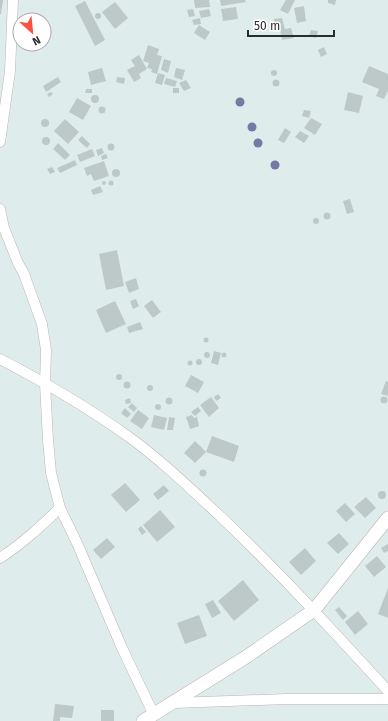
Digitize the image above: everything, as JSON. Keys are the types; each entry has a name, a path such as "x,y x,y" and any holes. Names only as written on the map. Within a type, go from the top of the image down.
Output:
{"main road":[{"path":"148,718 246,657 314,610 388,518"}],"street":[{"path":"0,142 10,71 13,0"},
{"path":"0,208 4,228 24,274 42,324 46,350 45,384 51,473 60,508 77,543 122,648 148,718"},
{"path":"0,359 97,415 130,438 183,481 240,535 314,610 388,691"},
{"path":"0,558 31,535 60,508"},
{"path":"174,703 286,699 388,699"}],"building":[{"path":"0,0 3,0 1,14 0,14"},
{"path":"194,0 209,0 210,7 195,8"},
{"path":"220,0 245,0 246,2 221,6"},
{"path":"286,0 295,0 288,14 280,10"},
{"path":"328,0 336,0 335,5 328,3"},
{"path":"85,1 105,40 95,46 75,6"},
{"path":"115,2 128,18 115,29 102,12"},
{"path":"304,6 306,21 297,23 294,8"},
{"path":"236,7 238,19 223,21 221,9"},
{"path":"193,9 195,16 189,17 187,10"},
{"path":"209,9 211,16 201,18 199,11"},
{"path":"98,13 101,16 98,19 95,16"},
{"path":"200,18 201,24 194,25 192,20"},
{"path":"282,18 285,29 291,28 294,38 282,40 280,30 276,31 274,19"},
{"path":"199,25 210,32 205,40 194,33"},
{"path":"311,30 318,31 316,38 309,36"},
{"path":"148,45 159,49 157,55 162,56 157,74 151,72 152,69 147,68 149,63 143,61"},
{"path":"324,47 327,54 321,57 318,50"},
{"path":"139,55 147,69 139,74 141,78 134,82 127,70 135,66 131,60"},
{"path":"164,59 171,61 168,73 161,70"},
{"path":"369,66 388,74 388,91 384,99 376,96 379,89 362,82"},
{"path":"102,68 106,81 91,85 88,72"},
{"path":"176,68 185,70 182,80 174,77"},
{"path":"274,70 277,73 274,76 271,73"},
{"path":"158,73 165,75 162,85 155,83"},
{"path":"58,77 61,82 46,92 43,86"},
{"path":"117,77 125,78 124,84 116,82"},
{"path":"166,78 177,81 175,87 164,84"},
{"path":"186,80 191,88 184,91 179,83"},
{"path":"276,80 279,83 276,86 273,83"},
{"path":"173,88 179,88 179,93 173,93"},
{"path":"86,89 92,89 92,93 85,93"},
{"path":"51,92 53,94 49,97 47,94"},
{"path":"348,92 363,96 359,113 344,110"},
{"path":"93,95 97,95 99,99 97,103 93,103 91,101 91,97"},
{"path":"77,98 91,106 83,120 69,112"},
{"path":"102,107 105,110 102,113 99,110"},
{"path":"304,110 311,111 309,118 302,116"},
{"path":"311,118 322,124 315,135 304,128"},
{"path":"43,119 47,119 49,123 47,127 43,127 41,125 41,121"},
{"path":"65,119 79,132 68,144 54,131"},
{"path":"285,128 291,132 284,143 278,140"},
{"path":"300,131 309,136 304,143 295,137"},
{"path":"82,136 90,144 87,148 78,140"},
{"path":"46,137 49,138 49,144 46,145 43,144 42,141 43,138"},
{"path":"58,143 70,155 65,160 53,149"},
{"path":"111,143 114,144 114,150 111,151 108,150 107,147 108,144"},
{"path":"102,148 104,153 98,156 96,150"},
{"path":"92,149 95,156 80,162 77,155"},
{"path":"106,154 108,158 102,160 101,156"},
{"path":"75,160 77,165 60,173 57,168"},
{"path":"104,161 109,176 94,181 91,174 87,176 84,168"},
{"path":"52,167 55,172 50,174 47,169"},
{"path":"116,169 119,170 119,176 116,177 113,176 112,173 113,170"},
{"path":"111,180 114,183 111,186 108,183"},
{"path":"102,181 106,181 106,185 102,185"},
{"path":"100,186 103,192 93,195 91,190"},
{"path":"350,199 354,212 347,214 343,201"},
{"path":"327,213 330,216 327,219 324,216"},
{"path":"316,218 319,221 316,224 313,221"},
{"path":"117,250 124,286 106,290 99,254"},
{"path":"136,278 139,289 129,293 125,282"},
{"path":"136,299 139,306 133,309 130,301"},
{"path":"152,300 161,312 153,318 144,306"},
{"path":"115,301 126,324 106,333 96,310"},
{"path":"140,322 143,329 129,333 127,327"},
{"path":"206,337 209,340 206,343 203,340"},
{"path":"214,351 221,353 218,365 211,363"},
{"path":"207,352 210,355 207,358 204,355"},
{"path":"222,353 226,353 226,357 222,357"},
{"path":"199,359 202,362 199,365 196,362"},
{"path":"190,360 193,363 190,366 187,363"},
{"path":"119,374 122,377 119,380 116,377"},
{"path":"191,375 204,382 198,393 185,386"},
{"path":"127,381 130,382 130,388 127,389 124,388 123,385 124,382"},
{"path":"386,381 388,382 388,396 381,394"},
{"path":"150,385 153,388 150,391 147,388"},
{"path":"218,394 221,398 216,401 214,397"},
{"path":"384,396 388,400 384,404 380,400"},
{"path":"169,397 172,398 172,404 169,405 166,404 165,401 166,398"},
{"path":"211,397 219,408 209,417 200,405"},
{"path":"130,398 131,403 126,404 125,400"},
{"path":"132,403 137,408 134,412 128,407"},
{"path":"158,404 161,407 158,410 155,407"},
{"path":"198,407 201,411 195,416 191,412"},
{"path":"125,408 131,414 127,418 121,413"},
{"path":"138,410 149,418 142,429 130,421"},
{"path":"154,415 167,418 164,430 151,427"},
{"path":"192,415 194,418 197,417 199,426 190,429 186,417"},
{"path":"169,417 175,418 173,430 167,430"},
{"path":"212,436 239,446 234,462 206,452"},
{"path":"195,441 206,452 195,463 184,453"},
{"path":"203,469 206,470 206,476 203,477 200,476 199,473 200,470"},
{"path":"125,483 140,500 126,512 111,495"},
{"path":"164,485 169,491 158,500 153,494"},
{"path":"380,491 384,491 386,495 384,499 380,499 378,497 378,493"},
{"path":"366,497 376,508 365,518 354,507"},
{"path":"345,503 355,514 346,522 336,511"},
{"path":"160,510 175,527 157,542 143,525"},
{"path":"141,526 146,532 142,535 138,529"},
{"path":"339,533 349,544 338,554 327,543"},
{"path":"107,538 115,547 101,559 93,550"},
{"path":"388,544 388,551 384,553 381,548"},
{"path":"305,548 316,561 301,575 289,562"},
{"path":"377,556 386,567 374,577 365,566"},
{"path":"243,580 259,600 234,621 218,601"},
{"path":"388,588 388,618 378,614"},
{"path":"213,600 221,613 212,618 205,604"},
{"path":"339,607 347,616 343,620 335,610"},
{"path":"358,611 368,624 355,635 345,622"},
{"path":"199,615 207,636 185,644 177,623"},
{"path":"55,704 74,706 72,718 60,717 60,721 53,721"},
{"path":"101,710 114,710 114,721 101,721"}]}
